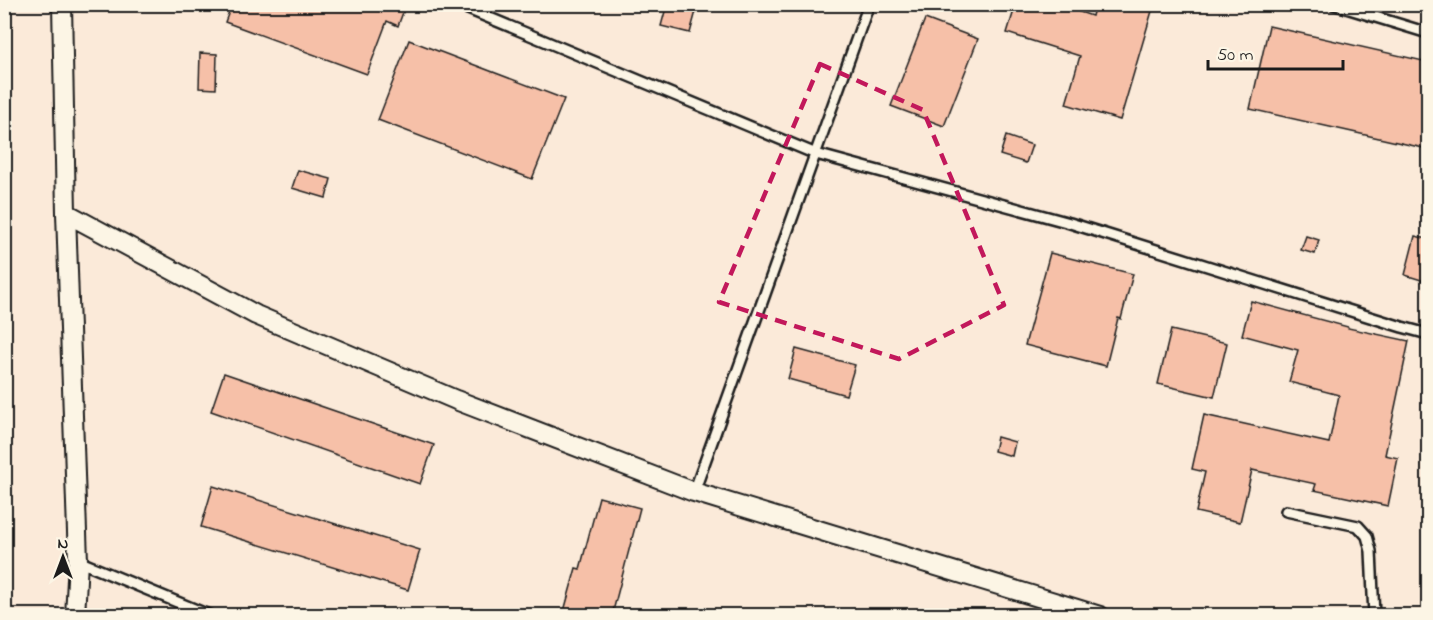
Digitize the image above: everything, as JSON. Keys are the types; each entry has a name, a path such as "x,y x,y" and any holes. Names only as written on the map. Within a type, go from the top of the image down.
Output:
{"street":[{"path":"62,4 66,213 78,561 75,615"},
{"path":"66,213 256,315 456,400 694,492 1100,615"}],"lane":[{"path":"456,4 816,154 1070,223 1428,334"},
{"path":"694,492 869,4"},
{"path":"1333,4 1428,33"},
{"path":"1286,511 1358,526 1367,536 1371,551 1374,615"},
{"path":"78,561 211,615"}],"highlighted area":[{"path":"820,64 923,110 1004,305 899,359 719,302"}],"building":[{"path":"232,4 406,4 398,26 387,21 367,74 225,22"},
{"path":"667,4 698,4 690,33 661,26"},
{"path":"1016,4 1056,4 1092,16 1095,4 1128,4 1152,11 1120,120 1066,104 1080,56 1007,33"},
{"path":"925,19 978,39 944,126 891,106"},
{"path":"1269,26 1428,62 1428,149 1250,109"},
{"path":"409,40 564,99 532,179 378,120"},
{"path":"200,53 217,54 216,89 199,88"},
{"path":"1006,136 1032,145 1026,163 1000,155"},
{"path":"298,170 331,179 326,198 292,188"},
{"path":"1306,236 1319,240 1315,254 1301,250"},
{"path":"1415,236 1428,239 1428,282 1405,275"},
{"path":"1050,253 1133,274 1121,319 1118,318 1106,366 1025,345"},
{"path":"1251,301 1348,328 1409,341 1385,455 1398,458 1388,506 1314,490 1316,484 1252,470 1240,522 1196,512 1205,472 1192,469 1204,415 1329,443 1339,395 1289,382 1298,350 1242,335"},
{"path":"1171,330 1227,343 1214,397 1158,384"},
{"path":"796,349 855,365 846,395 788,379"},
{"path":"224,373 434,445 420,484 211,411"},
{"path":"997,437 1015,442 1012,456 994,451"},
{"path":"213,486 420,550 408,590 201,527"},
{"path":"599,497 640,508 612,615 563,615 576,568 580,569"}]}
